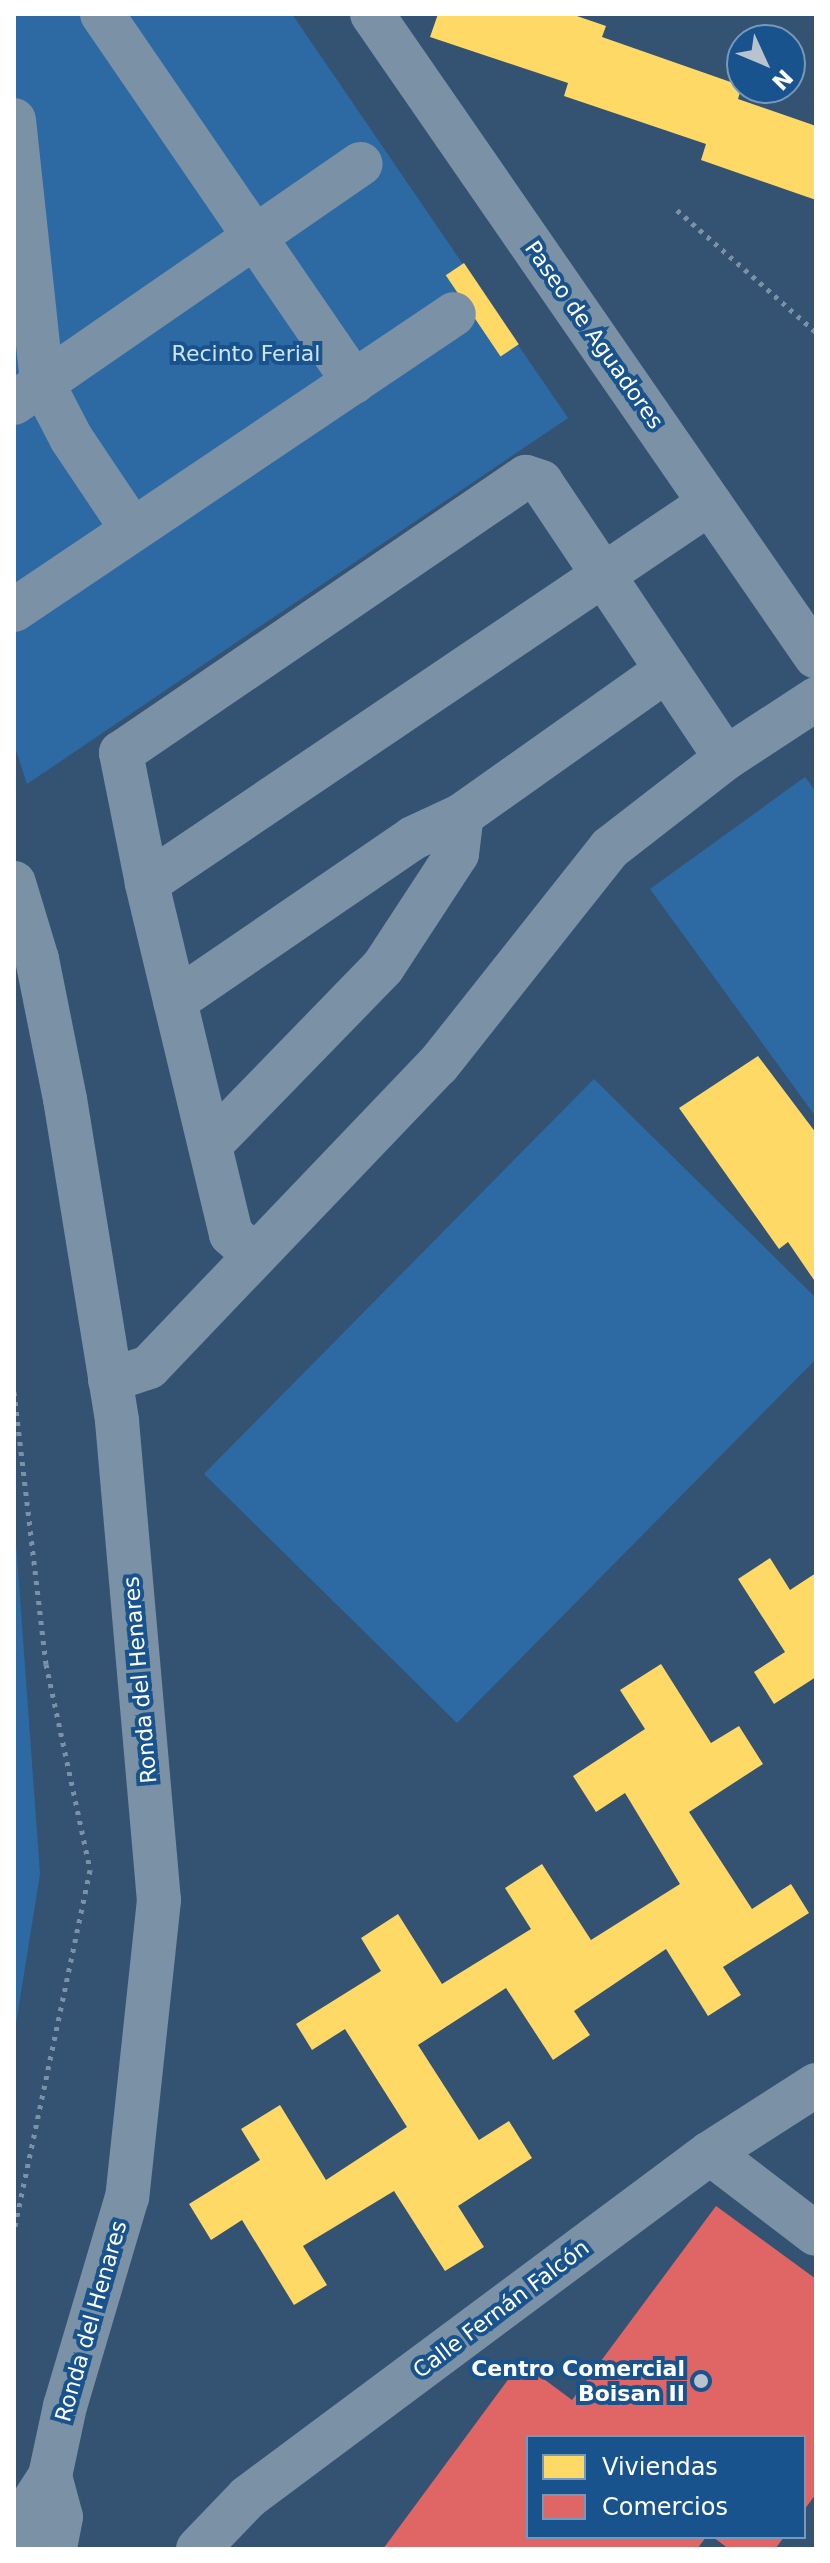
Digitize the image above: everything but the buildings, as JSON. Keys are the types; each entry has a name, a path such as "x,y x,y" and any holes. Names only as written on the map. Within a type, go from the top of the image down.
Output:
{"street":[{"path":"102,14 256,234 354,382"},
{"name":"Paseo de Aguadores","path":"372,14 816,657"},
{"path":"14,120 28,393 71,438 132,529"},
{"path":"28,393 360,164"},
{"path":"14,610 454,314"},
{"path":"254,1255 231,1234 147,883 121,753 526,477 541,482 726,758"},
{"path":"147,883 710,503"},
{"path":"175,1001 413,838 462,815 667,670"},
{"path":"110,1380 149,1367 477,1022 588,871 726,758 816,699"},
{"path":"210,1145 383,967 457,854 462,815"},
{"name":"Ronda del Henares","path":"14,883 37,959 65,1099 110,1380 159,1900 127,2197 65,2406 50,2476 28,2510 18,2549"},
{"name":"Calle Fernán Falcón","path":"219,2542 248,2497 710,2153 816,2085"},
{"path":"710,2153 816,2234"},
{"name":"Ronda del Henares","path":"50,2476 61,2517 55,2549"}],"path":[{"path":"677,210 816,332"},
{"path":"14,1392 46,1664 90,1870 14,2230"}],"green space":[{"name":"Recinto Ferial","path":"14,14 292,14 568,418 27,784 14,744"},
{"path":"805,777 816,792 816,1117 650,889"},
{"path":"594,1079 816,1298 816,1359 457,1723 204,1474"},
{"path":"14,1515 40,1874 14,2036"}],"place":[{"name":"Centro Comercial Boisan II","path":"701,2381"}]}
